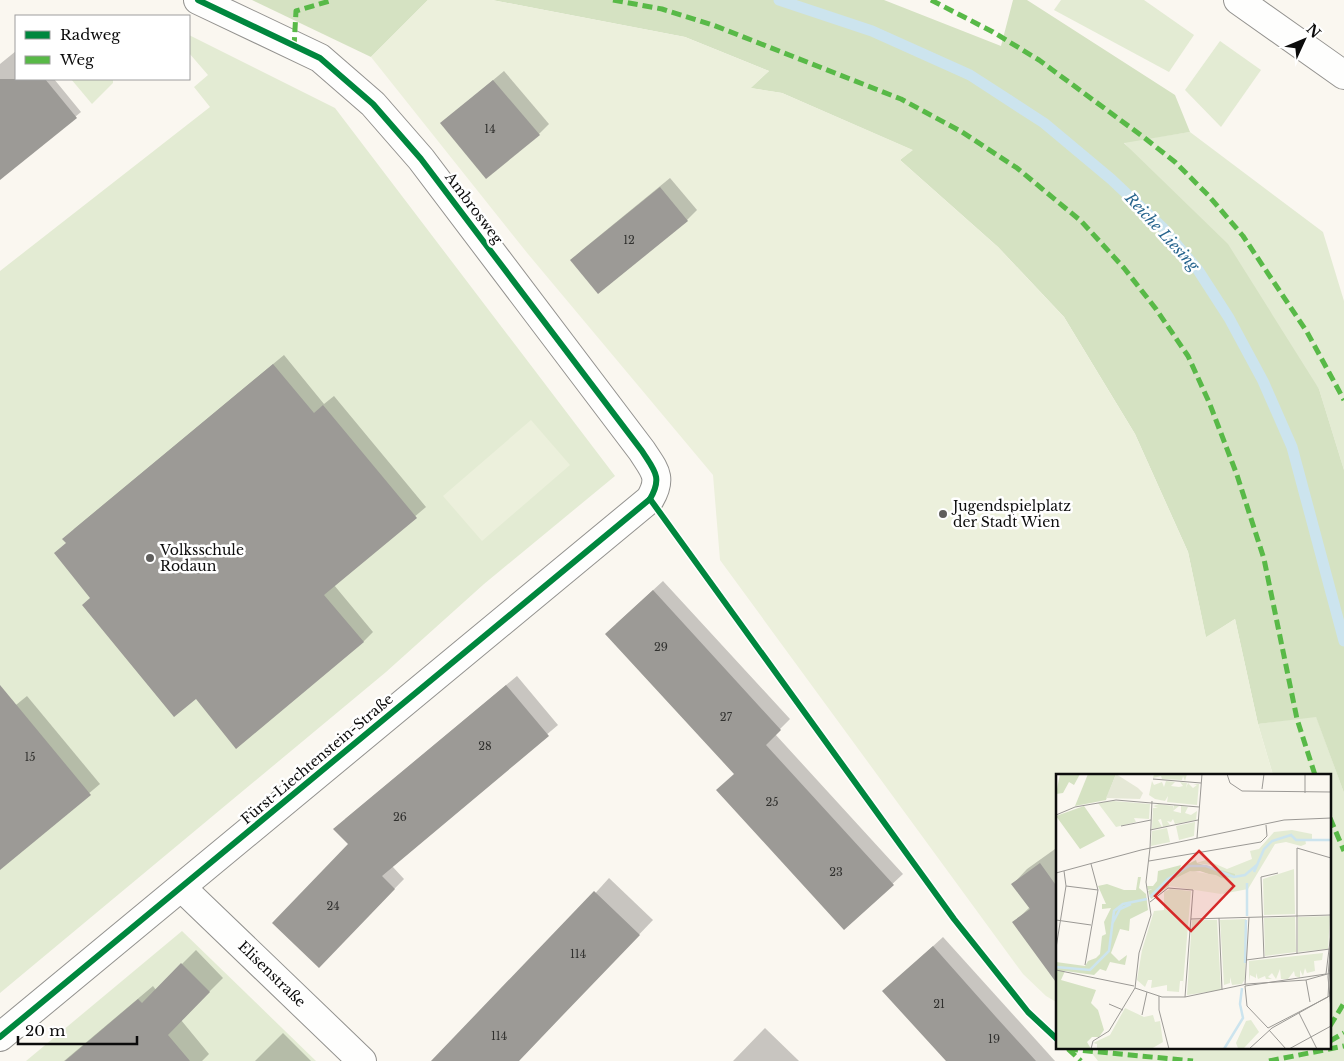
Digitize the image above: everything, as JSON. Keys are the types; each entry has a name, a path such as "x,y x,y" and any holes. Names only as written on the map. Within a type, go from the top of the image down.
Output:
{"street":[{"name":"Ambrosweg","path":"198,0 320,58 373,104 421,159 642,451 655,473 656,488 650,499"},
{"path":"1238,0 1344,76"},
{"name":"Fürst-Liechtenstein-Straße","path":"0,1037 650,499"},
{"name":"Elisenstraße","path":"182,888 362,1061"}],"green space":[{"path":"252,0 428,0 371,57"},
{"name":"Jugendspielplatz der Stadt Wien","path":"428,0 492,0 685,37 769,71 751,88 782,93 913,150 900,160 998,247 1064,317 1135,434 1188,552 1206,637 1235,619 1258,724 1273,774 1056,774 1056,1002 1046,996 1023,974 720,560 713,475 528,254 371,57"},
{"path":"492,0 884,0 1001,46 1013,0 1027,0 1175,95 1190,132 1124,143 1228,244 1319,389 1344,470 1344,793 1316,717 1258,724 1235,619 1206,638 1188,552 1135,434 1064,317 998,247 900,160 912,150 782,93 750,88 769,71 685,37"},
{"path":"1061,0 1144,0 1194,35 1169,72 1054,10"},
{"path":"190,36 335,108 615,476 484,584 386,672 0,993 0,271 210,107 194,87 208,75 190,54"},
{"path":"1220,41 1261,70 1221,127 1185,90"},
{"path":"72,80 113,80 113,83 92,104"},
{"path":"1190,132 1323,232 1344,301 1344,470 1319,389 1124,142"},
{"path":"531,420 570,465 482,541 443,496"},
{"path":"1316,716 1344,793 1344,1061 1098,1061 1088,1048 1332,1048 1332,774 1273,774 1258,724"},
{"path":"182,931 316,1061 26,1061"}],"building":[{"path":"0,79 46,80 77,118 0,180"},
{"path":"493,80 540,135 486,179 440,123"},
{"path":"660,187 688,221 598,294 570,260"},
{"name":"Volksschule Rodaun","path":"273,364 314,413 323,405 417,518 324,595 364,642 236,749 196,699 174,717 82,605 90,598 54,553 66,543 62,539"},
{"path":"653,590 781,730 766,745 894,885 844,930 716,790 734,774 605,634"},
{"path":"0,685 91,795 0,870"},
{"path":"506,685 549,736 382,876 395,889 319,968 272,923 348,844 333,829"},
{"path":"1040,863 1056,885 1056,982 1012,922 1030,909 1011,884"},
{"path":"594,891 640,935 519,1061 431,1061"},
{"path":"933,946 1036,1061 946,1061 882,991"},
{"path":"181,963 210,992 168,1035 190,1061 65,1061 138,999 142,1003"}],"waterway":[{"name":"Reiche Liesing","path":"779,0 872,31 970,75 1044,123 1111,179 1163,228 1198,270 1229,318 1263,381 1292,447 1344,641"}],"marked path":[{"path":"294,47 296,11 333,0"},
{"path":"613,0 662,9 713,25 901,99 962,132 1017,168 1081,221 1124,268 1156,309 1188,356 1209,402 1237,475 1264,559 1297,719 1315,774"},
{"path":"931,0 993,32 1039,60 1175,162 1208,195 1243,236 1307,332 1344,400"},
{"path":"1332,823 1344,851"},
{"path":"1332,1023 1344,1003"},
{"path":"1332,1040 1344,1033"},
{"path":"1269,1061 1344,1046"},
{"path":"1068,1049 1193,1061"},
{"path":"1068,1049 1081,1061"}],"cycle path":[{"path":"0,1037 650,499 656,485 653,469 642,451 421,159 373,104 320,58 198,0"},
{"path":"650,499 954,919 1028,1012 1056,1038"}],"place":[{"name":"Jugendspielplatz der Stadt Wien","path":"943,514"},
{"name":"Volksschule Rodaun","path":"150,558"}]}
